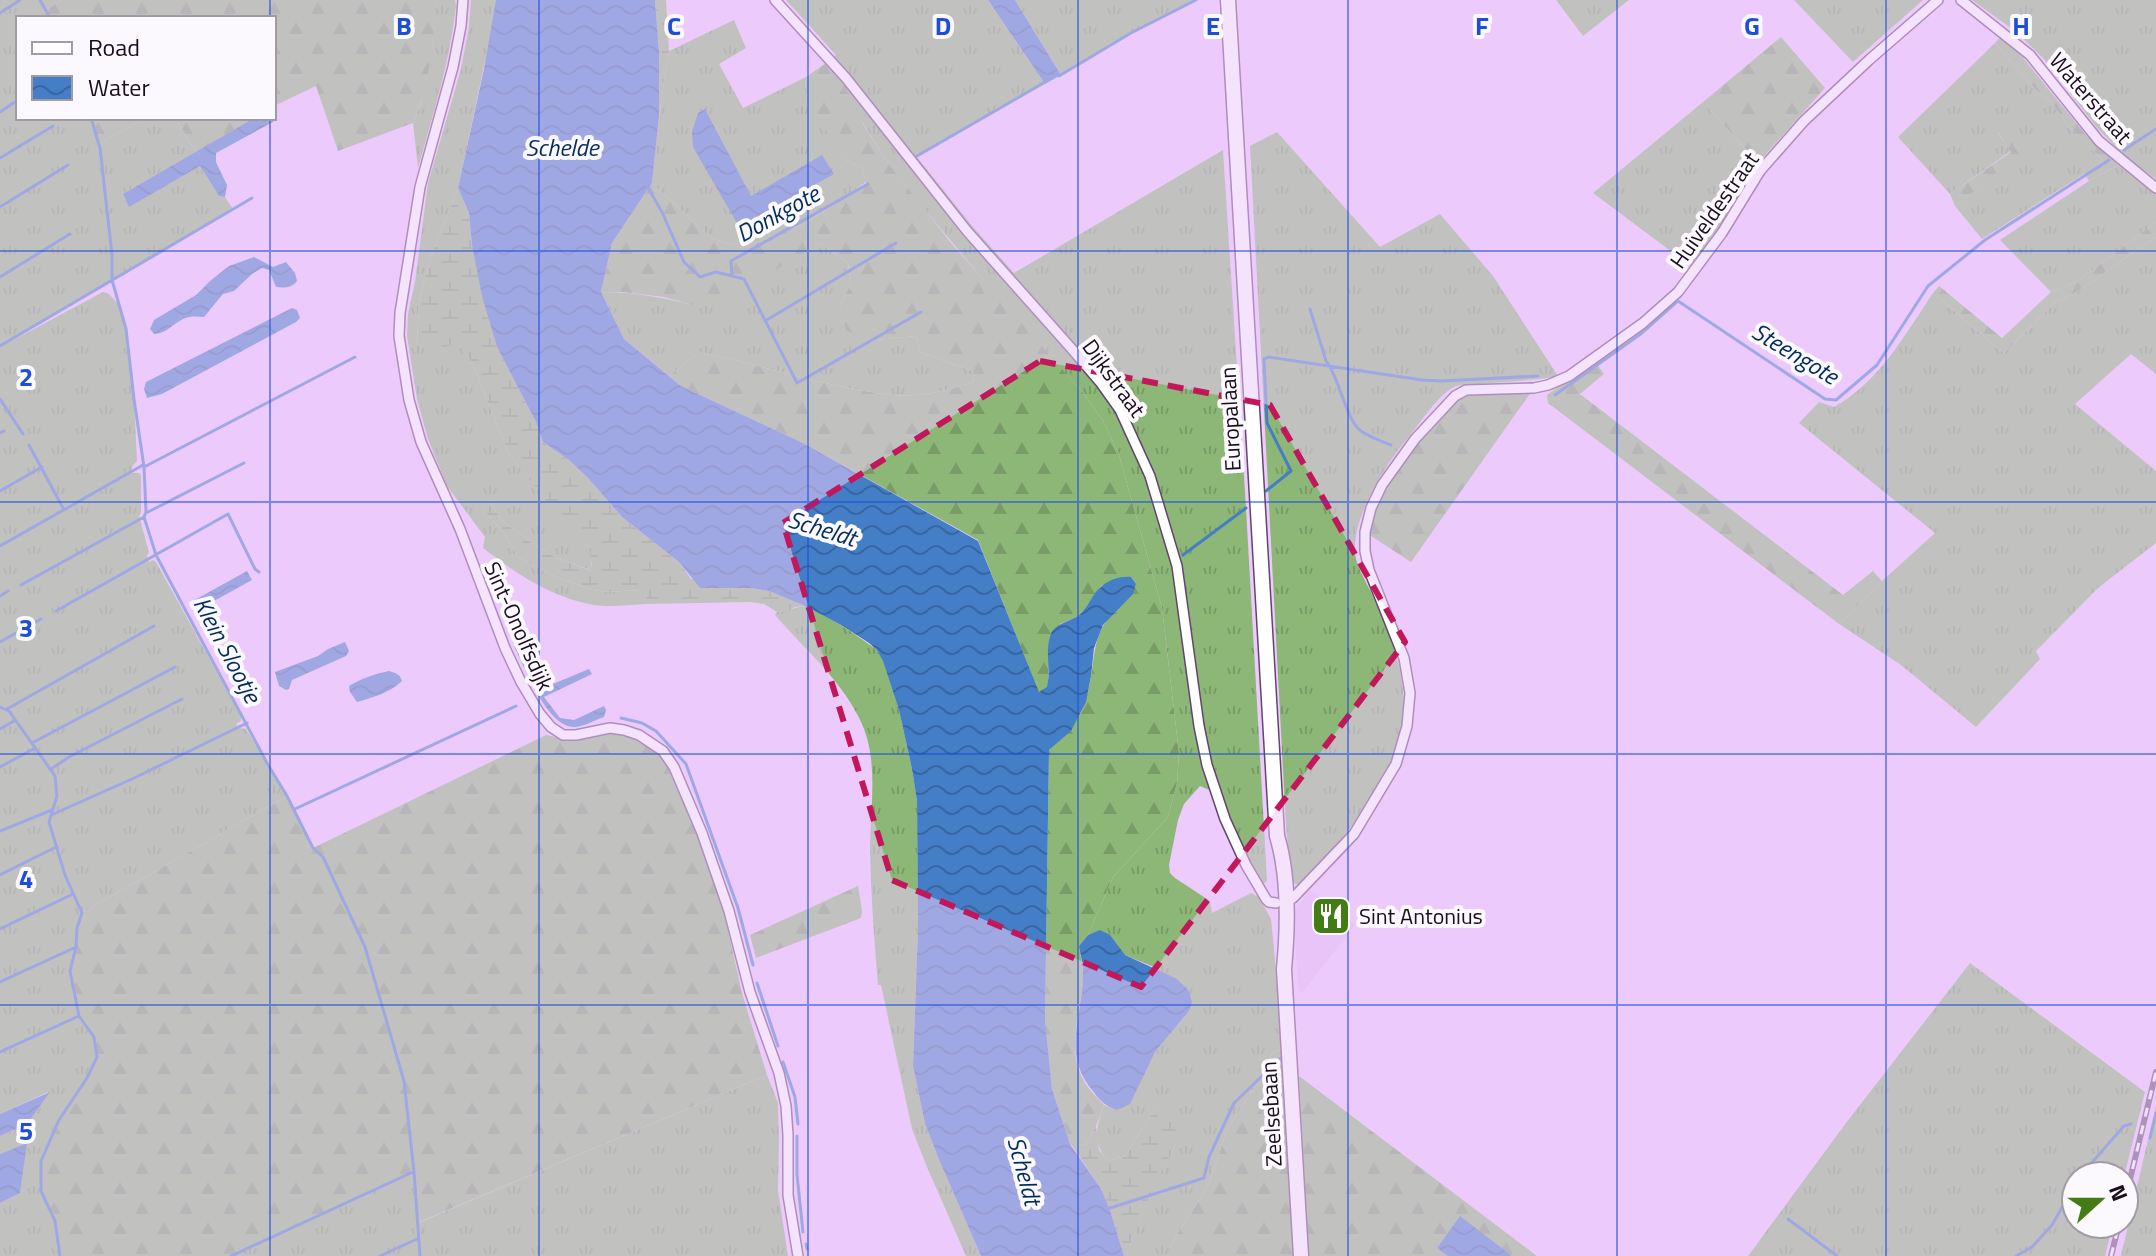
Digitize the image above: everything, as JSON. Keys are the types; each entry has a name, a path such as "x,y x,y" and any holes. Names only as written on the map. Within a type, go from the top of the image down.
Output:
{"main road":[{"name":"Europalaan","path":"1228,0 1277,836"},
{"name":"Zeelsebaan","path":"1277,836 1274,848 1280,902 1278,938 1284,969 1301,1256"}],"street":[{"name":"Sint-Onolfsdijk","path":"463,0 453,67 420,187 400,313 399,336 409,400 421,442 460,529 505,648 540,714 563,735 610,728 639,735 663,751 674,767 702,833 729,911 750,992 779,1073 786,1106 788,1195 798,1256"},
{"name":"Dijkstraat","path":"775,0 846,78 967,231 1081,360 1120,410 1150,476 1177,566 1207,765 1225,819 1246,865 1266,899 1280,902"},
{"name":"Huiveldestraat","path":"1280,902 1293,898 1354,834 1396,764 1407,726 1410,693 1404,658 1369,570 1365,532 1371,508 1382,485 1415,439 1455,396 1466,390 1548,385 1569,376 1643,323 1678,292 1722,233 1760,171 1804,121 1938,0"},
{"name":"Waterstraat","path":"1961,0 2030,55 2099,141 2156,188"}],"highlighted area":[{"path":"1040,361 1270,405 1405,642 1141,987 892,880 783,523"}],"shaded area":[{"path":"1310,890 1355,925 1302,993 1298,990 1294,912"}],"green space":[{"path":"0,0 61,0 46,10 49,16 16,16 16,120 92,120 99,144 142,120 176,120 196,152 123,194 129,206 200,166 219,196 225,197 233,209 0,346"},
{"path":"61,0 436,0 427,78 413,123 338,151 316,86 276,105 276,16 49,16 46,10"},
{"path":"436,0 455,0 456,6 445,68 418,168 413,123 421,103 432,45"},
{"path":"471,0 496,0 495,15 458,188 432,253 419,301 417,344 458,343 472,363 508,452 577,539 589,546 591,570 556,558 531,542 501,520 490,501 483,510 505,534 518,557 552,575 592,590 640,590 645,594 646,604 603,606 574,600 533,582 483,548 485,537 447,486 428,439 417,399 407,336 408,314 428,183 461,69"},
{"path":"655,0 666,0 669,51 659,116 659,51"},
{"path":"786,0 988,0 1045,84 917,157 1014,273 1223,150 1267,881 1263,884 1254,878 1216,793 1200,786 1184,804 1169,865 1170,873 1175,878 1210,901 1212,913 1251,893 1259,897 1271,919 1281,1050 1273,1052 1257,1084 1227,1129 1209,1184 1176,1236 1170,1256 1126,1256 1157,1177 1176,1143 1176,1121 1156,1107 1125,1156 1108,1161 1097,1134 1104,1105 1117,1110 1143,1075 1155,1052 1189,1011 1154,967 1125,955 1100,931 1088,935 1113,877 1168,817 1177,783 1179,753 1162,608 1118,452 1103,421 1084,394 1001,301 885,159 826,63 836,55"},
{"path":"1015,0 1196,0 1130,33 1061,75"},
{"path":"1556,0 1629,0 1583,36"},
{"path":"1794,0 1923,0 1853,62"},
{"path":"1972,0 2156,0 2156,179 2129,160 2098,129 2043,58 2015,31"},
{"path":"734,20 746,48 719,64 743,108 806,77 805,89 845,160 862,168 866,182 806,223 742,248 711,238 652,183 669,51"},
{"path":"1781,37 1825,88 1758,163 1703,102"},
{"path":"2000,37 2019,53 2086,135 2118,165 2089,181 2084,173 2104,161 2070,128 2050,101 2036,90 1995,43"},
{"path":"1995,43 2036,90 2050,101 2070,128 2104,161 1982,239 1955,206 2025,154 2006,128 1998,133 2011,151 1950,194 1898,137"},
{"path":"826,63 842,80 863,124 885,159 952,244 1084,394 1103,421 1118,452 1162,608 1179,753 1177,783 1168,817 1113,877 1088,935 1079,946 1083,984 1075,1040 1078,1068 1084,1081 1104,1105 1085,1145 1070,1144 1052,1089 1045,1019 1049,750 1078,718 1089,688 1099,634 1136,584 1131,577 1101,586 1084,610 1060,624 1048,649 1048,687 1039,693 978,540 803,443 681,386 669,376 699,352 844,387 893,395 933,393 973,382 975,372 920,352 916,336 867,341 846,330 840,307 851,282 848,263 820,243 724,301 699,307 664,297 601,292 612,243 652,183 711,238 742,248 806,223 866,183 862,168 845,160 815,114 805,89 806,77"},
{"path":"1703,102 1758,163 1726,218 1692,267 1593,193"},
{"path":"92,120 142,120 99,144"},
{"path":"176,120 251,120 196,152"},
{"path":"2006,127 2026,154 1955,206 1950,194 2011,152 1998,132"},
{"path":"1277,132 1380,247 1440,214 1493,276 1558,376 1462,385 1450,389 1398,450 1370,495 1358,529 1356,559 1396,654 1403,686 1403,719 1390,764 1364,810 1298,885 1293,883 1290,873 1286,826 1250,146"},
{"path":"2118,165 2156,195 2156,222 2078,281 2051,292 2000,240"},
{"path":"458,188 469,213 472,245 497,347 536,422 543,442 569,460 622,517 679,562 691,579 769,591 805,606 777,612 764,604 750,602 646,604 645,595 640,590 592,590 552,575 518,557 505,534 483,510 482,497 490,501 501,520 556,558 590,570 592,564 589,546 577,540 508,452 472,363 458,344 427,350 417,344 419,301 432,253"},
{"path":"2156,222 2156,237 2075,293 2056,301 2004,353 1933,293 1939,286 2002,338 2051,292 2078,281"},
{"path":"2156,237 2156,374 2131,354 2075,404 2156,471 2156,543 2098,588 2036,651 2040,659 1976,727 1901,665 1839,624 1935,533 1799,423 1819,402 1834,407 1865,384 1890,356 1933,293 2004,353 2056,301 2075,293"},
{"path":"820,243 848,263 851,282 840,307 867,341 916,336 920,352 975,372 973,382 933,393 893,395 844,387 699,352 669,376 624,339 601,292 651,296 700,307"},
{"path":"103,292 120,306 126,329 137,461 132,473 141,475 139,516 149,562 156,562 241,716 241,721 236,724 246,729 287,796 82,913 70,971 79,1016 94,1037 97,1057 59,1120 41,1161 41,1191 55,1221 60,1256 0,1256 0,1203 20,1193 26,1144 0,1154 0,1136 27,1124 48,1092 0,1114 0,347"},
{"path":"1597,364 1604,374 1580,394 1843,595 1873,571 1882,581 1839,624 1548,403 1547,395"},
{"path":"1534,388 1411,562 1365,532 1371,508 1415,439 1466,390"},
{"path":"805,606 843,626 877,650 899,710 917,801 918,928 913,1066 925,1124 981,1256 966,1256 912,1129 881,985 878,985 870,868 872,770 867,739 845,694 775,615"},
{"path":"617,732 644,743 665,761 697,833 724,912 742,993 767,1075 417,1223 414,1172 231,1256 60,1256 55,1221 41,1191 41,1161 59,1120 97,1057 94,1037 79,1016 70,971 82,913 287,796 313,848 546,735 561,738"},
{"path":"858,886 861,918 756,958 750,935"},
{"path":"1970,963 2145,1092 2128,1160 2060,1160 2060,1240 2109,1240 2105,1256 1748,1256"},
{"path":"1281,1050 1301,1256 1170,1256 1176,1236 1209,1184 1227,1129 1257,1084 1273,1052"},
{"path":"767,1075 778,1103 778,1190 788,1256 231,1256 414,1172 418,1223"},
{"path":"1299,1076 1537,1256 1309,1256"},
{"path":"2156,1105 2156,1256 2121,1256 2125,1240 2140,1240 2140,1174"},
{"path":"1156,1107 1167,1109 1176,1121 1176,1143 1157,1178 1124,1256 1101,1189 1071,1144 1085,1145 1096,1126 1099,1150 1108,1161 1125,1156"}],"water":[{"name":"Schelde","path":"496,0 655,0 659,116 652,183 612,243 601,292 624,339 681,386 803,443 978,541 1039,692 1047,687 1049,643 1054,629 1079,615 1099,589 1109,582 1131,577 1136,584 1133,594 1103,625 1094,648 1086,702 1071,731 1049,750 1045,1019 1052,1089 1070,1144 1101,1189 1124,1256 981,1256 940,1162 925,1124 913,1066 918,928 917,801 899,710 877,650 843,626 769,591 700,588 679,562 622,517 588,478 543,442 536,422 497,347 482,296 469,213 458,188"},
{"path":"988,0 1015,0 1061,75 1045,84"},
{"path":"705,109 751,196 822,155 834,174 738,225 693,147 692,132 698,113"},
{"path":"251,120 274,120 216,153 216,162 227,185 225,197 219,196 200,166 129,207 123,194"},
{"path":"254,257 273,267 286,262 297,281 288,287 276,287 269,270 262,268 234,291 223,294 204,317 185,318 159,333 154,334 150,329 154,320 196,295 229,266"},
{"path":"292,308 297,310 300,318 296,322 162,394 147,398 144,389 146,382"},
{"path":"247,571 252,580 196,611 191,602"},
{"path":"345,642 349,651 346,656 292,680 289,689 279,686 275,672"},
{"path":"520,644 541,689 589,669 592,674 544,697 560,718 574,720 604,706 604,717 574,727 555,717 524,667 514,646"},
{"path":"389,671 397,674 402,681 387,692 357,702 349,686"},
{"path":"1100,930 1110,935 1125,955 1177,979 1189,991 1192,1002 1189,1011 1155,1052 1130,1104 1117,1110 1101,1100 1083,1077 1076,1048 1083,971 1079,946 1088,935"},
{"path":"50,1092 27,1124 0,1136 0,1114"},
{"path":"27,1143 20,1193 0,1203 0,1154"},
{"path":"1460,1216 1512,1256 1448,1256 1437,1248"}],"waterway":[{"path":"0,13 20,0"},
{"name":"Klein Slootje","path":"40,0 49,16"},
{"name":"Donkgote","path":"1059,76 1131,33 1196,0"},
{"name":"Donkgote","path":"917,156 1045,82"},
{"path":"0,112 16,101"},
{"name":"Klein Slootje","path":"92,120 100,148 112,280 126,329 144,467 144,517 156,555 313,848 323,857 365,947 404,1081 420,1256"},
{"path":"0,158 53,126"},
{"name":"Steengote","path":"2124,150 2156,129"},
{"name":"Steengote","path":"1555,395 1642,333 1678,301 1825,399 1836,400 1877,365 1928,286 1985,240 2109,160"},
{"path":"0,207 68,165"},
{"name":"Donkgote","path":"732,276 731,261 868,184"},
{"path":"647,186 684,262 700,277 716,272 744,279 797,383 921,312"},
{"path":"0,346 252,198"},
{"path":"0,277 70,234"},
{"path":"765,321 896,243"},
{"path":"1310,309 1326,361 1351,418 1364,433 1391,445"},
{"path":"146,466 355,357"},
{"name":"Steengote","path":"1266,491 1291,471 1267,423 1264,359 1269,357 1422,380 1538,376"},
{"path":"0,399 23,434"},
{"path":"0,433 4,431"},
{"path":"29,445 63,508"},
{"path":"148,512 244,463"},
{"path":"0,546 143,465"},
{"path":"0,491 42,467"},
{"name":"Steengote","path":"1183,555 1246,508"},
{"path":"56,611 228,514 259,572"},
{"path":"21,585 144,517"},
{"path":"0,596 8,591"},
{"path":"0,642 41,619"},
{"path":"7,709 154,626"},
{"path":"32,743 175,667"},
{"path":"51,769 182,699"},
{"path":"295,809 516,706"},
{"path":"0,707 9,711 55,776 57,796 49,822 65,875 82,913 70,971 79,1016 94,1037 97,1057 59,1120 41,1161 41,1191 55,1221 60,1256"},
{"path":"621,718 642,723 656,731 686,764 738,908 753,965"},
{"path":"0,729 14,721"},
{"path":"51,815 247,723"},
{"path":"0,767 35,748"},
{"path":"0,831 52,810"},
{"path":"0,875 54,848"},
{"path":"0,929 73,894"},
{"path":"0,982 76,947"},
{"path":"757,983 778,1046"},
{"path":"0,1052 79,1016"},
{"path":"1107,1209 1204,1178 1209,1157 1234,1103 1284,1055"},
{"path":"783,1062 795,1097 798,1124"},
{"path":"2150,1138 2156,1113"},
{"path":"2094,1160 2124,1126 2131,1124"},
{"path":"797,1136 797,1175 803,1232"},
{"name":"Klein Slootje","path":"231,1256 413,1172"},
{"path":"2016,1256 2032,1247 2060,1211"},
{"path":"1788,1219 1837,1256"},
{"path":"380,1256 417,1239"},
{"path":"806,1244 807,1249"}],"railway":[{"path":"2135,1160 2156,1072"},
{"path":"2111,1256 2115,1240"}],"place":[{"name":"Sint Antonius","path":"1331,916"}],"water label":[{"name":"Scheldt","path":"822,529"},
{"name":"Scheldt","path":"1024,1171"}]}
